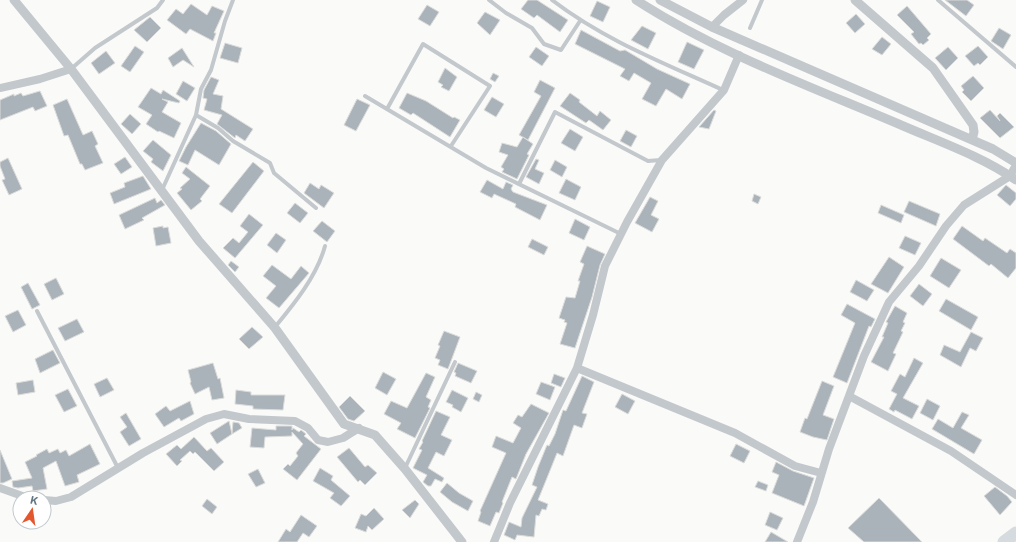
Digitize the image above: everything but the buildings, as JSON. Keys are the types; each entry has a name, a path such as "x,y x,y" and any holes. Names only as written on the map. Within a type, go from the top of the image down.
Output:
{"highway":[{"path":"1004,542 1016,532"}],"street":[{"path":"14,0 71,69 200,241 274,328 344,424 359,428 375,435 405,469 462,542"},
{"path":"636,0 682,28 739,55 967,154 1013,178"},
{"path":"660,0 712,27 993,149 1016,164 1013,178 964,205 946,226 919,266 889,302 864,356 821,474 813,502 797,542"},
{"path":"712,27 743,0"},
{"path":"855,0 933,68 973,125 974,132 972,140"},
{"path":"494,542 510,503 577,368 593,316 605,266 621,234 662,160 724,90 739,55"},
{"path":"0,88 40,79 71,69"},
{"path":"577,368 735,433 795,466 821,474"},
{"path":"849,396 950,452 1016,495"},
{"path":"52,501 71,497 118,468 206,419 224,414 249,419 295,421 308,428 318,440 328,442 343,438 359,428"},
{"path":"0,488 12,492"}],"lane":[{"path":"71,69 95,48 157,8 163,0"},
{"path":"162,191 196,115 201,88 211,70 225,21 234,0"},
{"path":"489,0 506,13 532,28 544,44 561,50 580,21"},
{"path":"552,0 580,21 616,41 724,90"},
{"path":"750,28 762,0"},
{"path":"938,0 1016,67"},
{"path":"387,109 423,44 490,86 451,146"},
{"path":"365,96 486,168 621,234"},
{"path":"519,184 555,112 648,161 662,160"},
{"path":"196,115 218,128 233,141 270,163 274,173 316,208"},
{"path":"274,328 293,305 322,258 325,246"},
{"path":"37,311 118,468"},
{"path":"405,469 455,362"}]}
